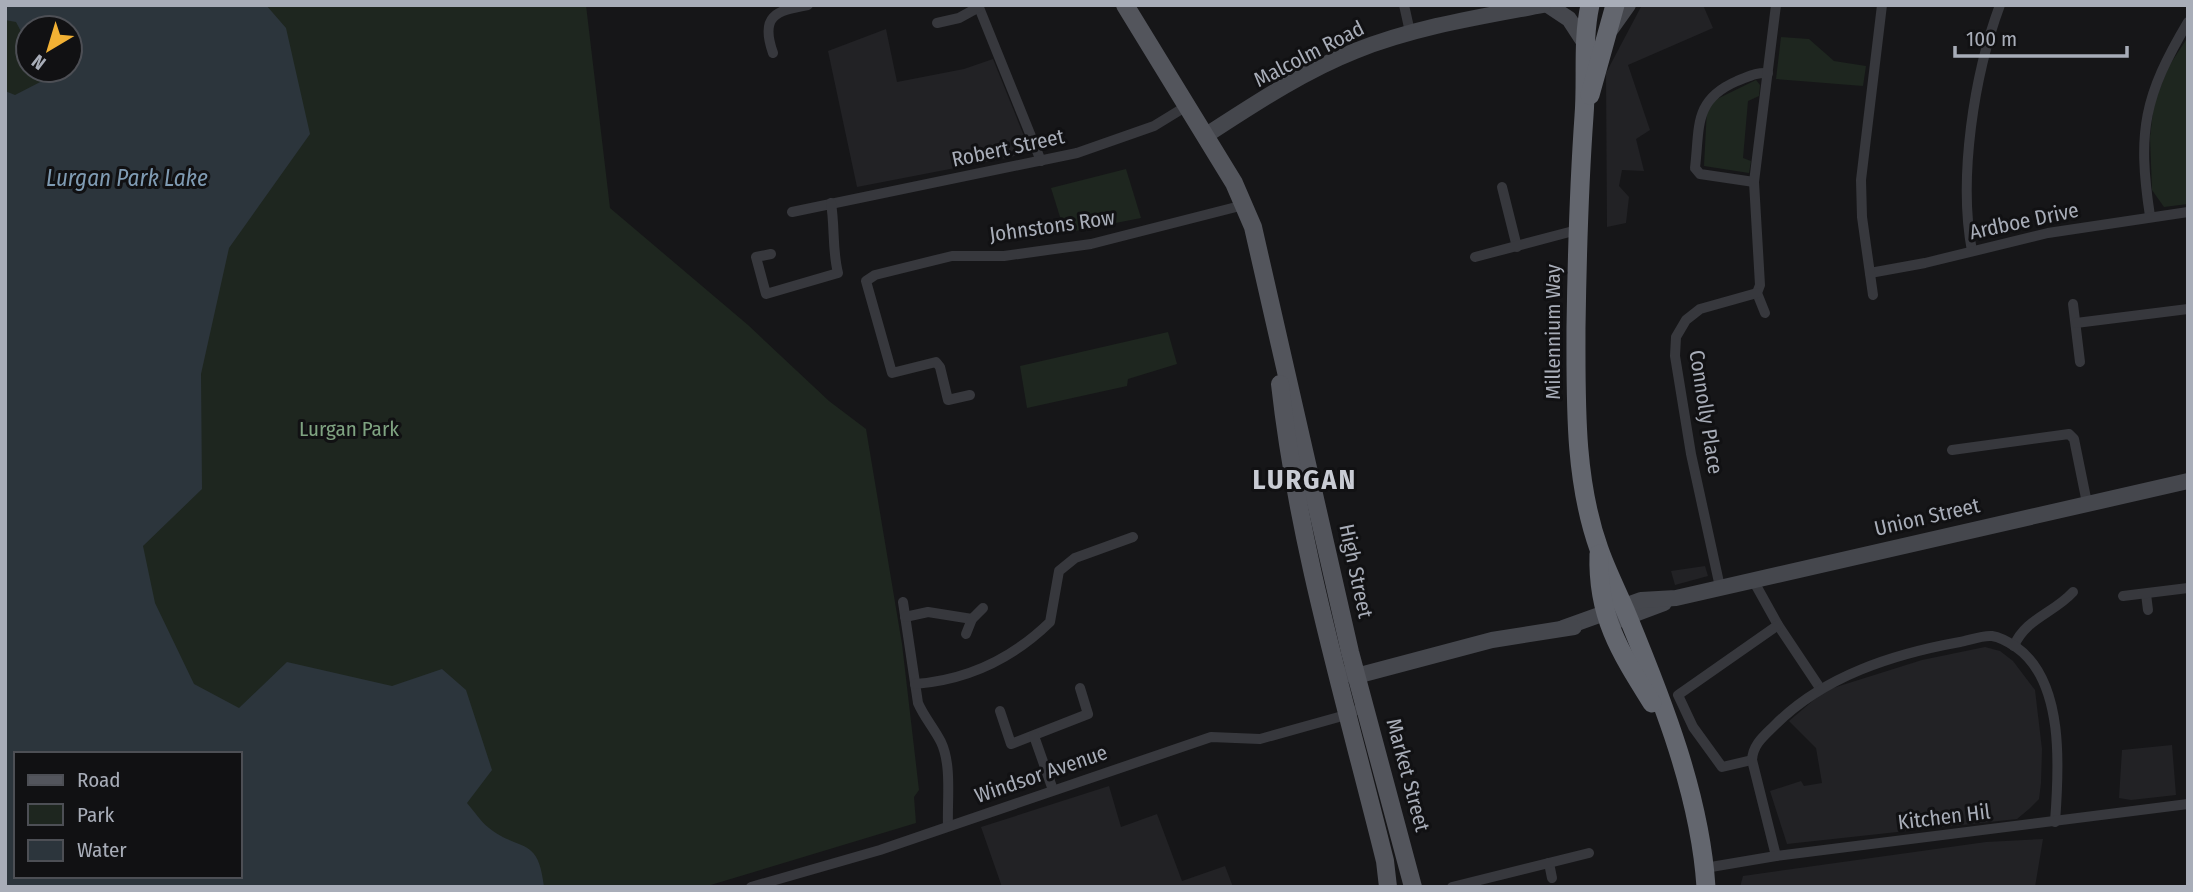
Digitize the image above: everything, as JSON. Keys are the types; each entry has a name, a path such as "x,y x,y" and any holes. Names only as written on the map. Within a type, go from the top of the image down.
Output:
{"highway":[{"name":"Millennium Way","path":"1590,5 1584,42 1584,109 1577,230 1576,415 1582,476 1616,614 1651,702 1671,735"},
{"path":"1584,109 1602,5"},
{"name":"Millennium Way","path":"1584,109 1615,5"},
{"name":"Millennium Way","path":"1616,614 1671,735 1694,810 1705,877"}],"main road":[{"name":"High Street","path":"1125,5 1205,136 1254,227 1290,413 1304,527 1336,677"},
{"name":"High Street","path":"1290,413 1322,522 1357,676"},
{"path":"1304,527 1322,522"},
{"name":"Market Street","path":"1357,676 1413,887"},
{"name":"Market Street","path":"1336,677 1385,861 1388,887"}],"street":[{"path":"773,53 766,33 770,20 780,8 808,5"},
{"path":"1404,5 1410,32"},
{"name":"Malcolm Road","path":"1439,25 1484,7 1506,5"},
{"path":"1545,5 1574,24 1584,42"},
{"name":"Malcolm Road","path":"1205,136 1327,63 1410,32 1545,5"},
{"path":"1609,31 1628,5"},
{"path":"1765,313 1757,293 1760,285 1754,182 1776,5"},
{"path":"1873,295 1862,217 1861,180 1882,5"},
{"path":"1972,251 1967,226 1973,129 1982,68 2000,5"},
{"path":"937,23 959,18 979,6 1041,161"},
{"path":"2150,216 2143,173 2143,134 2148,103 2164,62 2188,22"},
{"path":"1754,182 1700,174 1695,168 1700,122 1706,102 1722,88 1758,72 1768,73"},
{"name":"Robert Street","path":"792,212 1041,161 1116,141 1154,126 1185,107"},
{"path":"1502,187 1517,247"},
{"path":"771,254 756,257 766,294 838,273 833,251 836,232 831,203"},
{"name":"Johnstons Row","path":"970,395 948,400 940,367 936,362 892,373 866,281 875,275 952,256 1004,256 1091,244 1244,205"},
{"name":"Ardboe Drive","path":"1870,273 2048,233 2188,212"},
{"path":"1475,257 1577,230"},
{"name":"Connolly Place","path":"1720,587 1691,454 1675,356 1676,337 1686,320 1700,309 1757,293"},
{"path":"2073,304 2080,362"},
{"path":"2076,323 2188,309"},
{"path":"1952,450 2068,434 2074,439 2087,502"},
{"name":"Union Street","path":"1336,677 1345,673 1357,676 1492,640 1563,628 1616,614 1641,600 1676,598 2188,481"},
{"path":"915,684 969,675 1002,660 1050,622 1059,571 1075,558 1133,537"},
{"path":"1753,580 1778,625 1820,688"},
{"path":"2123,596 2188,588"},
{"path":"2014,646 2027,624 2060,606 2073,592"},
{"path":"2146,594 2148,611"},
{"path":"903,602 915,684 924,718 940,741 945,756 948,826"},
{"path":"966,634 972,620 983,608"},
{"path":"905,617 928,612 972,620"},
{"path":"1752,760 1722,767 1693,727 1678,695 1778,625"},
{"path":"1776,856 1752,760 1753,750 1760,740 1820,688 1839,678 1936,646 1992,636 2014,646 2037,671 2049,700 2058,738 2055,822"},
{"path":"1000,711 1011,744 1088,714 1080,688"},
{"name":"Windsor Avenue","path":"751,887 880,850 1211,737 1260,739 1346,715 1365,706"},
{"path":"1034,736 1053,790"},
{"name":"Kitchen Hil","path":"1705,877 1776,856 2188,804"},
{"path":"1452,887 1589,853"},
{"path":"1549,863 1552,878"}],"shaded area":[{"path":"1642,5 1703,5 1713,28 1628,65 1650,130 1636,139 1644,171 1622,170 1619,186 1629,197 1626,223 1607,227 1606,73"},
{"path":"886,29 897,82 964,69 993,59 1026,141 1021,153 857,187 828,51"},
{"path":"1705,566 1708,576 1675,585 1671,571"},
{"path":"1985,647 2000,651 2013,661 2035,690 2042,749 2041,783 2039,799 2029,809 2017,819 1787,844 1770,791 1801,781 1804,786 1822,783 1816,748 1789,721 1822,693 1833,688 1922,660"},
{"path":"2172,745 2176,795 2131,800 2119,798 2122,750"},
{"path":"1109,786 1121,827 1157,814 1182,881 1225,866 1233,887 1002,887 981,827"},
{"path":"2043,839 2035,887 1740,887 1743,876 1986,842"}],"green space":[{"name":"Lurgan Park","path":"5,5 586,5 610,208 748,325 829,401 866,429 902,644 919,790 914,797 916,823 704,887 5,887"},
{"path":"1781,37 1809,39 1834,61 1866,66 1863,86 1776,79"},
{"path":"2188,37 2188,204 2164,207 2152,190 2150,137 2154,103 2169,66"},
{"path":"1756,80 1760,85 1759,96 1748,101 1743,158 1751,161 1749,173 1704,166 1707,109 1717,99"},
{"path":"1126,169 1141,218 1065,233 1051,188"},
{"path":"1168,332 1177,364 1128,379 1127,386 1027,408 1020,366"}],"water":[{"name":"Lurgan Park Lake","path":"5,5 266,5 286,28 310,134 229,248 201,374 202,489 143,546 155,603 194,684 239,708 287,662 392,686 442,669 466,690 492,770 467,803 489,828 532,852 537,859 544,887 5,887 5,91 15,95 36,84 84,84 84,14 14,14 14,22 5,20"}],"district":[{"name":"LURGAN","path":"1305,479"}]}
